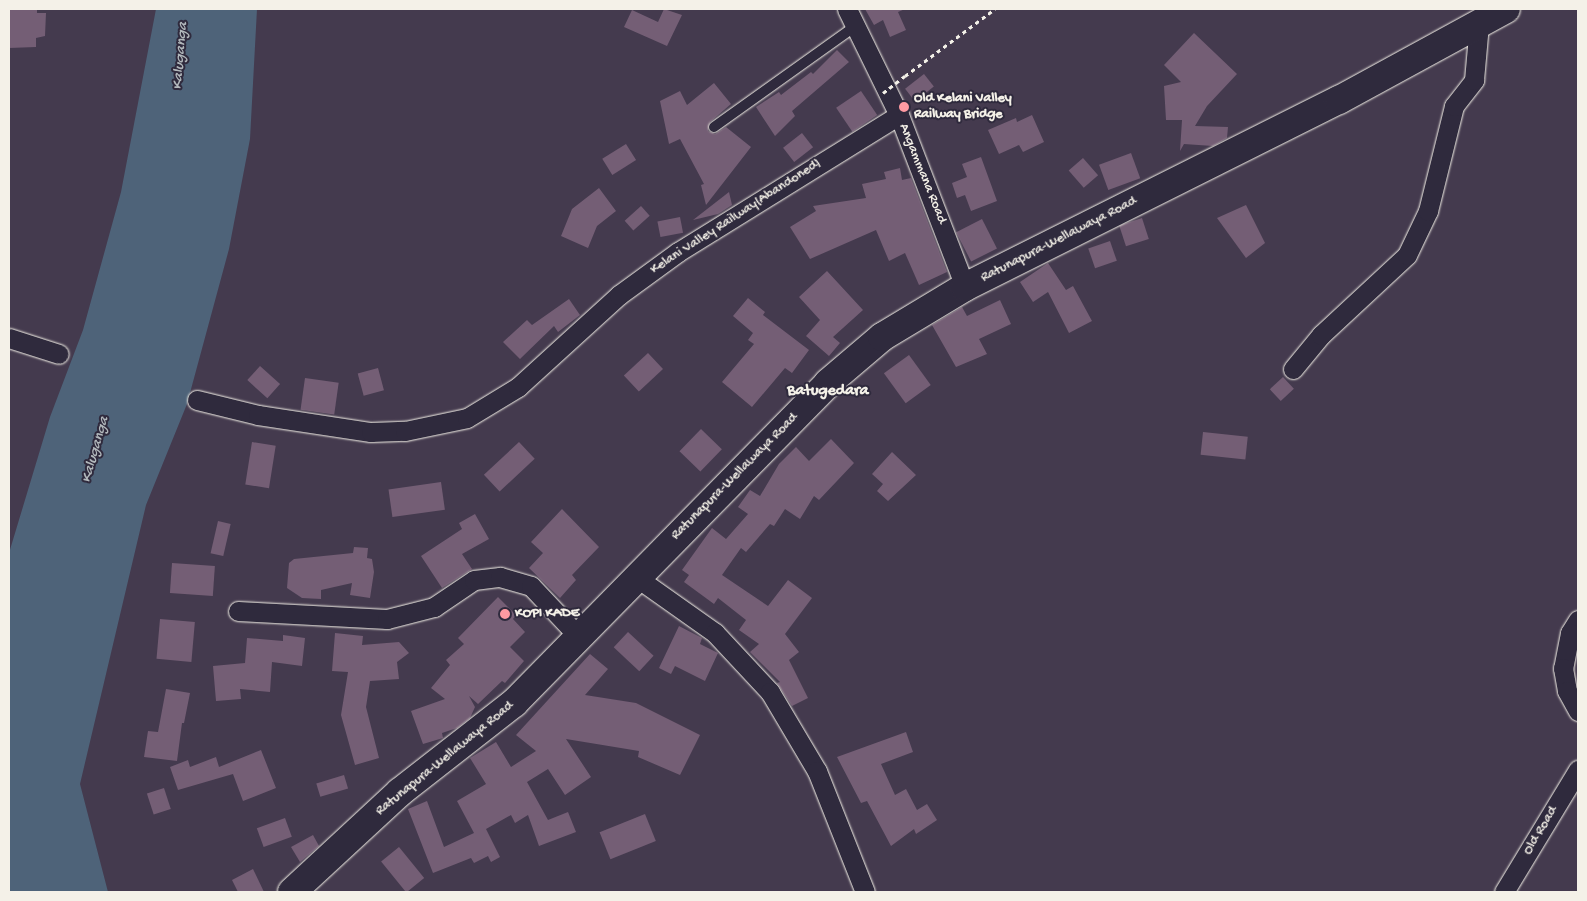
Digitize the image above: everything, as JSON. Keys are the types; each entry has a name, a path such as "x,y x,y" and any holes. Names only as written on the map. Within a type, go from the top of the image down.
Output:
{"highway":[{"name":"Ratunapura-Wellawaya Road","path":"292,892 400,792 514,703 828,383 882,337 965,287 1339,100 1506,9"}],"street":[{"name":"Angammana Road","path":"847,9 899,115 965,287"},
{"path":"1293,369 1321,335 1407,255 1428,210 1454,106 1474,80 1479,24"},
{"name":"Kelani Valley Railway(Abandoned)","path":"197,400 258,415 371,432 405,431 467,418 518,387 619,296 678,252 899,115"},
{"path":"9,338 59,354"},
{"path":"238,611 387,619 434,607 474,580 500,577 531,586 579,637"},
{"path":"636,577 715,633 770,692 817,771 865,892"},
{"path":"1578,620 1570,633 1563,668 1567,691 1578,711"},
{"name":"Old Road","path":"1504,892 1578,770"}],"lane":[{"path":"714,127 857,26"}],"path":[{"path":"883,93 994,9"}],"water":[{"name":"Kaluganga","path":"156,9 257,9 250,139 229,249 187,404 146,505 80,784 108,892 9,892 9,553 50,417 83,330 121,192"}],"building":[{"path":"9,9 37,9 37,13 46,13 45,36 36,38 36,47 9,48"},
{"path":"664,9 682,15 667,46 624,27 632,10 658,22"},
{"path":"865,9 905,9 898,12 906,30 890,37 883,20 874,25"},
{"path":"1194,33 1237,74 1207,106 1195,126 1228,127 1227,138 1213,146 1184,144 1180,151 1182,120 1166,120 1164,86 1181,82 1164,65"},
{"path":"837,50 849,62 792,111 795,116 775,136 756,107 779,92 781,95 811,72 813,74"},
{"path":"924,74 934,87 915,101 905,89"},
{"path":"714,83 731,104 710,122 708,131 715,134 726,127 751,147 706,205 701,185 704,184 680,139 669,144 660,101 680,91 687,105"},
{"path":"861,91 877,115 852,132 836,108"},
{"path":"1032,115 1044,142 1023,152 1019,145 999,154 988,130 1016,118 1017,122"},
{"path":"802,133 813,147 794,162 783,148"},
{"path":"626,144 636,160 612,175 602,159"},
{"path":"1131,153 1140,178 1108,190 1099,165"},
{"path":"981,157 997,201 971,211 965,195 957,198 952,183 967,177 962,164"},
{"path":"1083,158 1098,175 1084,188 1069,170"},
{"path":"900,168 902,180 911,178 947,272 919,285 905,253 889,261 876,230 810,259 790,227 816,211 813,206 866,198 862,184 886,179 884,172"},
{"path":"599,188 616,211 597,226 588,248 561,236 572,209"},
{"path":"729,192 732,205 718,214 693,220"},
{"path":"1246,205 1265,243 1246,258 1217,218"},
{"path":"641,206 650,216 633,230 625,221"},
{"path":"680,217 683,233 660,237 657,221"},
{"path":"1142,218 1149,239 1126,246 1119,225"},
{"path":"982,219 997,248 971,262 956,232"},
{"path":"1110,241 1117,261 1095,268 1088,248"},
{"path":"1048,263 1066,290 1073,286 1092,321 1069,333 1048,292 1033,302 1020,282"},
{"path":"827,271 863,310 833,337 840,343 829,356 806,336 820,320 799,297"},
{"path":"748,298 765,312 763,315 809,350 792,373 785,368 752,407 722,382 754,344 748,340 753,333 733,316"},
{"path":"569,299 580,315 558,332 554,326 520,359 503,342 527,320 532,325"},
{"path":"1000,300 1011,324 979,339 987,354 956,367 932,325 962,307 967,316"},
{"path":"648,353 663,369 639,392 624,376"},
{"path":"909,355 931,385 906,403 884,373"},
{"path":"260,366 280,384 267,398 247,380"},
{"path":"378,368 384,390 364,396 358,373"},
{"path":"1283,377 1294,389 1281,401 1270,389"},
{"path":"305,378 339,383 334,414 301,410"},
{"path":"701,429 722,449 700,471 679,451"},
{"path":"1203,432 1248,437 1245,460 1201,455"},
{"path":"831,439 854,463 819,500 814,496 800,519 785,509 774,526 770,524 746,552 741,548 722,575 768,606 788,580 812,598 785,634 799,652 789,660 808,698 792,706 777,683 780,682 750,652 759,644 739,630 746,620 718,598 714,604 684,582 689,575 682,570 712,528 726,539 748,514 738,507 750,490 760,496 779,464 796,447 809,461"},
{"path":"252,442 276,446 269,488 245,484"},
{"path":"519,442 535,459 500,492 484,475"},
{"path":"892,452 916,475 888,501 877,491 883,484 872,474"},
{"path":"441,482 445,510 392,517 389,489"},
{"path":"562,509 599,547 572,575 576,580 560,598 529,568 543,553 531,542"},
{"path":"475,514 489,539 462,554 472,569 442,588 421,556 462,529 459,523"},
{"path":"218,521 231,524 223,556 211,553"},
{"path":"354,547 368,548 367,558 372,559 374,572 370,598 350,595 352,583 321,590 321,599 302,598 287,588 289,563 294,559 353,553"},
{"path":"172,563 215,566 213,596 170,593"},
{"path":"498,597 516,615 513,619 525,632 510,647 524,661 505,683 502,681 478,704 469,696 475,707 470,718 457,728 442,733 443,738 423,744 411,711 445,699 431,688 450,665 446,660 464,644 458,638"},
{"path":"160,619 195,622 191,662 157,659"},
{"path":"679,626 702,638 700,644 718,653 705,681 675,666 671,674 659,668"},
{"path":"628,632 654,656 639,671 614,647"},
{"path":"335,633 363,636 362,645 399,642 409,653 397,662 399,679 370,681 366,707 379,758 355,765 341,715 348,672 332,671"},
{"path":"283,635 305,638 302,666 272,662 270,692 240,689 241,699 216,701 213,666 245,663 247,638 283,641"},
{"path":"590,654 608,669 585,695 636,703 700,735 680,775 638,757 639,751 566,739 591,777 565,795 548,769 527,782 548,820 568,812 576,832 539,846 528,815 515,823 511,815 486,829 500,857 491,862 488,856 474,863 471,858 433,873 408,809 427,801 444,847 474,833 457,801 486,784 470,758 496,742 511,767 536,751 516,735"},
{"path":"166,689 190,693 184,723 182,723 177,761 144,757 148,731 158,732"},
{"path":"906,732 913,752 881,764 895,795 906,789 917,810 927,804 937,820 916,834 914,829 891,846 867,801 861,803 837,757"},
{"path":"261,750 276,788 243,801 233,774 178,790 170,767 188,760 190,767 216,757 219,767"},
{"path":"344,775 348,788 320,797 316,783"},
{"path":"164,788 171,809 154,814 147,794"},
{"path":"645,814 656,841 610,859 600,832"},
{"path":"285,818 292,837 264,847 257,828"},
{"path":"313,835 319,846 300,862 291,847"},
{"path":"399,847 424,878 406,892 381,861"},
{"path":"253,869 264,892 238,892 232,880"}],"place":[{"name":"Old Kelani Valley Railway Bridge","path":"904,107"},
{"name":"KOPI KADE","path":"505,614"}],"district":[{"name":"Batugedara","path":"828,392"}]}
